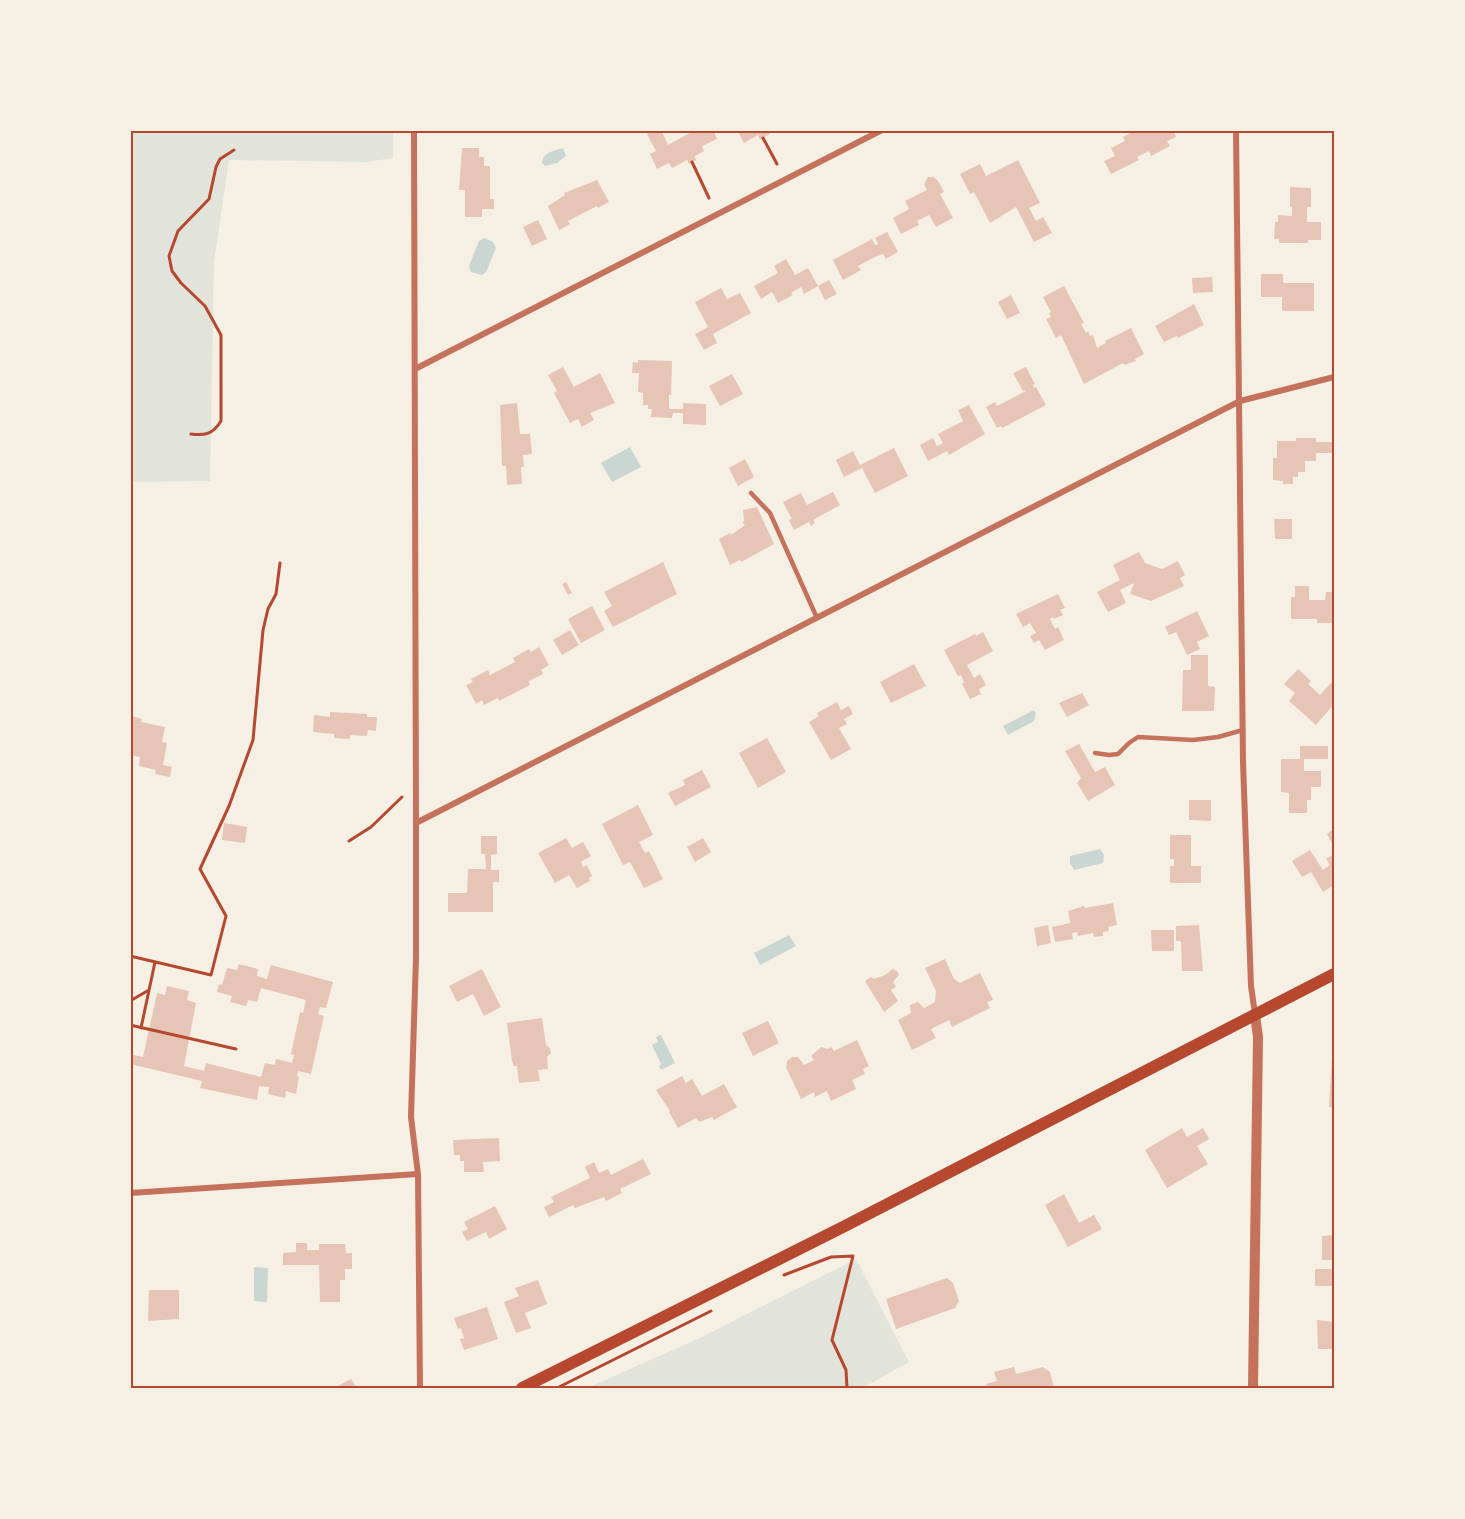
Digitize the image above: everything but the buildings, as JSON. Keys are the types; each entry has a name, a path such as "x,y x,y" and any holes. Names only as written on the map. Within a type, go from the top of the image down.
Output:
{"main road":[{"path":"522,1389 1335,974"}],"street":[{"path":"414,130 417,823 411,1118 418,1174 420,1389"},
{"path":"415,369 882,130"},
{"path":"1236,130 1243,730 1251,987 1258,1037 1253,1389"},
{"path":"417,823 1240,401 1335,376"},
{"path":"130,1193 418,1174"}],"lane":[{"path":"751,493 770,513 817,618"},
{"path":"1095,753 1118,754 1138,737 1193,740 1218,737 1243,730"}],"path":[{"path":"764,138 777,164"},
{"path":"191,434 205,436 221,422 221,335 205,306 172,271 169,256 178,231 209,198 220,159 234,150"},
{"path":"692,162 709,198"},
{"path":"130,956 211,975 226,916 200,869 229,806 253,740 263,630 268,609 276,594 280,563"},
{"path":"349,841 371,827 402,797"},
{"path":"141,1028 155,962"},
{"path":"130,1001 149,990"},
{"path":"130,1025 236,1049"},
{"path":"777,1278 807,1264 831,1257 853,1256 832,1340 846,1370 847,1389"},
{"path":"557,1389 719,1307"}],"shaded area":[{"path":"130,131 393,131 393,158 367,162 229,160 214,262 210,481 131,482"},
{"path":"563,148 566,156 557,163 545,166 542,163 544,156"},
{"path":"484,238 493,242 496,248 486,272 482,275 471,272 469,266 479,241"},
{"path":"630,447 641,467 612,482 601,463"},
{"path":"1034,710 1036,713 1034,721 1008,735 1003,726"},
{"path":"1100,849 1104,855 1103,863 1074,870 1070,863 1070,856"},
{"path":"789,935 796,946 760,965 754,953"},
{"path":"661,1035 675,1063 661,1070 659,1066 661,1064 652,1045 658,1042 656,1037"},
{"path":"856,1259 909,1362 866,1386 867,1388 587,1388 702,1337"},
{"path":"254,1267 268,1268 267,1302 254,1301"}]}
